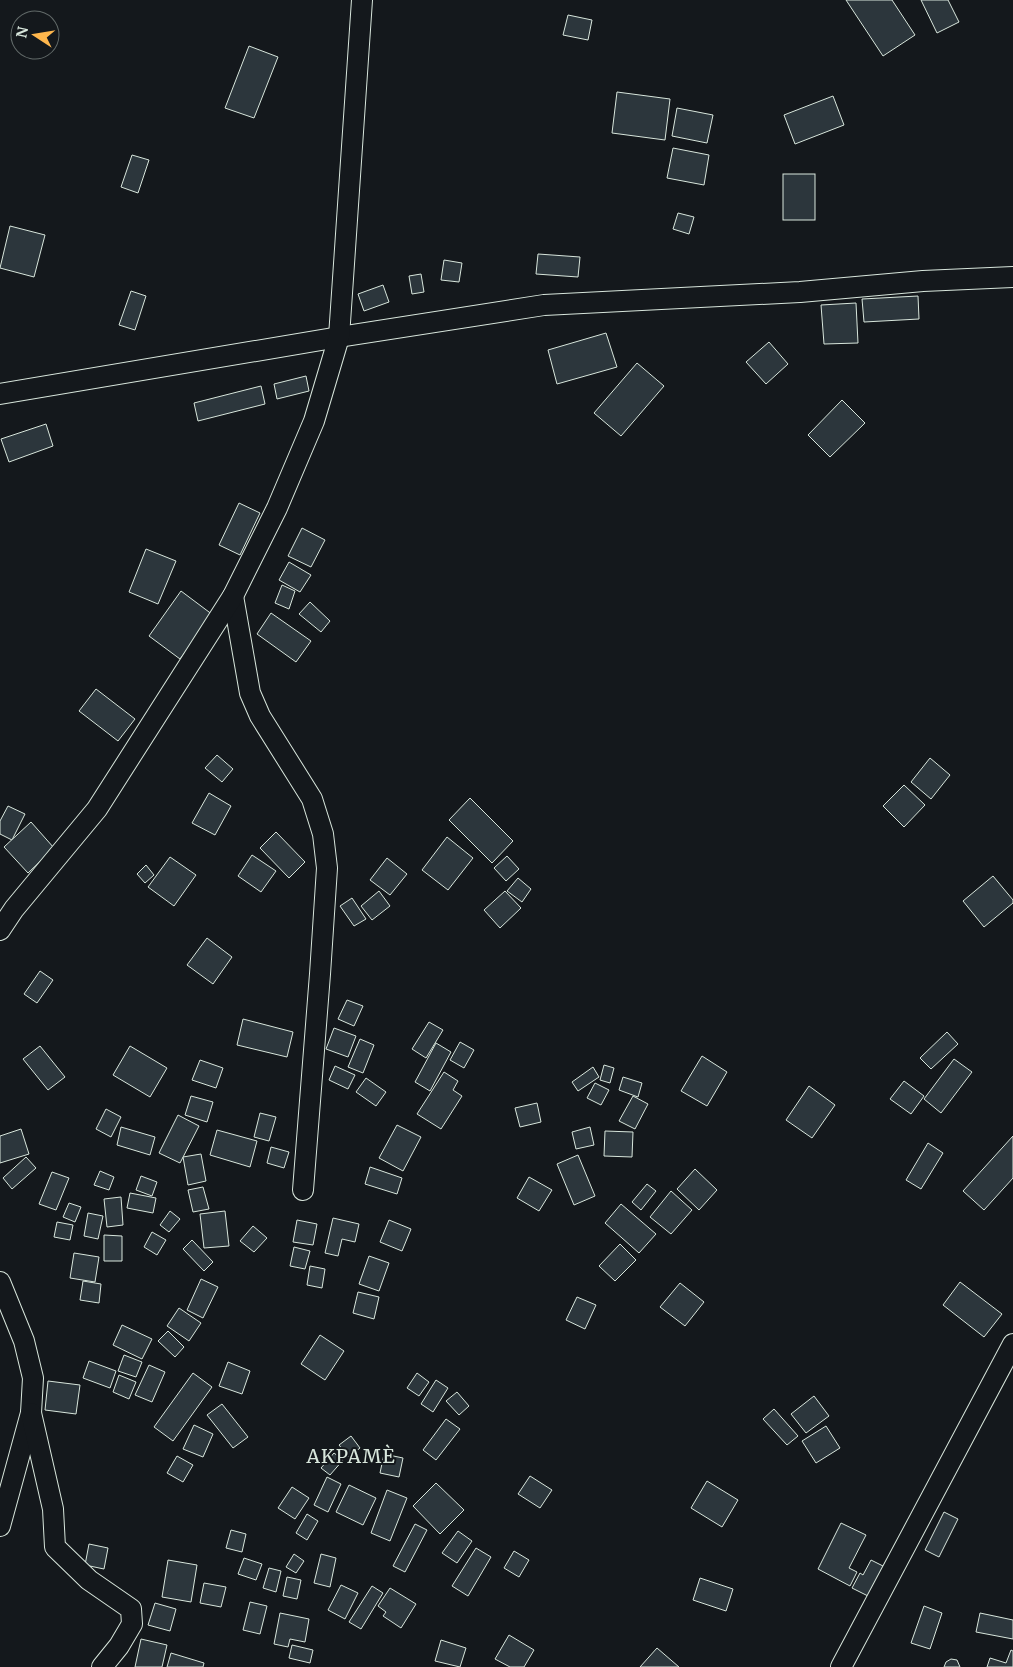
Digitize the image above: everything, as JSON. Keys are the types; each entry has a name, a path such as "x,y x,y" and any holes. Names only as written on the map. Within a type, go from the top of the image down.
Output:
{"street":[{"path":"0,930 14,909 97,809 233,596 277,508 314,421 339,337 362,0"},
{"path":"0,394 339,337 544,305 800,292 923,281 1013,276"},
{"path":"233,596 250,693 260,716 312,799 323,834 327,868 303,1190"},
{"path":"0,1282 24,1341 33,1378 31,1413 0,1526"},
{"path":"841,1667 1013,1344"},
{"path":"31,1413 53,1509 55,1547 89,1580 131,1609 132,1624 119,1646 102,1667"},
{"path":"119,1646 125,1667"}],"building":[{"path":"846,0 892,0 915,35 883,56"},
{"path":"921,0 948,0 959,22 937,33"},
{"path":"568,15 592,20 588,40 563,35"},
{"path":"249,46 278,57 254,118 225,108"},
{"path":"617,92 670,99 665,140 612,133"},
{"path":"833,96 844,125 795,144 784,115"},
{"path":"677,108 713,115 707,143 672,136"},
{"path":"673,148 709,155 704,185 667,178"},
{"path":"132,155 149,160 138,193 121,187"},
{"path":"783,174 815,174 815,220 783,220"},
{"path":"678,213 694,217 689,234 673,229"},
{"path":"10,226 45,235 34,277 0,268"},
{"path":"538,254 580,257 578,277 536,274"},
{"path":"444,260 462,263 459,282 441,280"},
{"path":"421,274 424,292 412,294 409,276"},
{"path":"383,285 389,302 364,311 358,294"},
{"path":"131,291 146,296 135,330 119,325"},
{"path":"918,296 919,319 864,322 862,299"},
{"path":"856,303 858,343 824,344 821,305"},
{"path":"606,333 617,367 557,384 548,350"},
{"path":"769,342 788,364 766,384 746,362"},
{"path":"637,363 664,386 621,436 594,413"},
{"path":"306,376 309,391 277,399 274,384"},
{"path":"261,386 265,404 198,421 194,403"},
{"path":"842,400 865,423 830,457 808,435"},
{"path":"46,424 53,446 9,462 1,439"},
{"path":"239,503 260,513 240,555 219,545"},
{"path":"302,528 325,540 311,567 288,556"},
{"path":"146,549 176,561 158,604 129,592"},
{"path":"289,562 311,575 300,592 279,580"},
{"path":"282,585 295,591 289,609 275,603"},
{"path":"181,591 213,615 180,659 149,636"},
{"path":"310,602 330,621 321,632 299,614"},
{"path":"271,613 311,641 296,662 257,634"},
{"path":"96,689 135,719 118,741 79,711"},
{"path":"217,755 233,769 222,782 205,768"},
{"path":"930,758 950,775 931,799 911,782"},
{"path":"904,785 925,805 904,827 883,806"},
{"path":"209,793 231,806 215,835 192,823"},
{"path":"470,798 513,841 492,863 449,820"},
{"path":"8,806 25,814 12,840 0,834 0,821"},
{"path":"31,822 54,848 28,873 4,847"},
{"path":"276,832 305,862 289,878 260,848"},
{"path":"447,837 473,858 448,890 422,870"},
{"path":"252,855 276,871 261,892 238,876"},
{"path":"507,856 519,869 506,881 494,868"},
{"path":"170,857 196,875 174,906 148,887"},
{"path":"387,858 407,874 390,895 370,880"},
{"path":"146,865 154,875 145,883 137,874"},
{"path":"993,876 1013,900 1013,903 984,927 963,901"},
{"path":"518,878 531,889 522,902 507,891"},
{"path":"379,891 390,906 372,920 361,906"},
{"path":"505,891 521,908 500,928 484,910"},
{"path":"352,898 366,919 354,926 340,906"},
{"path":"207,938 232,957 213,984 187,965"},
{"path":"40,971 53,980 37,1003 24,994"},
{"path":"347,1000 363,1006 354,1026 338,1019"},
{"path":"243,1019 293,1032 287,1057 237,1045"},
{"path":"429,1022 443,1030 426,1058 412,1049"},
{"path":"334,1028 356,1036 348,1057 326,1049"},
{"path":"947,1032 958,1044 931,1069 920,1058"},
{"path":"360,1039 374,1045 363,1073 348,1067"},
{"path":"460,1042 474,1050 464,1068 450,1060"},
{"path":"436,1043 451,1052 430,1091 415,1082"},
{"path":"40,1046 65,1077 48,1090 23,1059"},
{"path":"130,1046 167,1068 150,1097 113,1075"},
{"path":"702,1056 727,1072 707,1106 681,1091"},
{"path":"954,1059 972,1072 941,1113 924,1099"},
{"path":"200,1060 223,1068 216,1088 192,1080"},
{"path":"604,1065 614,1068 610,1083 600,1080"},
{"path":"335,1066 355,1075 348,1089 329,1080"},
{"path":"593,1067 599,1077 578,1091 572,1082"},
{"path":"444,1072 458,1081 453,1090 462,1096 441,1129 417,1114"},
{"path":"623,1077 642,1083 638,1097 619,1090"},
{"path":"366,1078 386,1092 376,1106 356,1092"},
{"path":"904,1081 924,1096 911,1114 890,1099"},
{"path":"595,1083 609,1090 601,1105 587,1098"},
{"path":"809,1086 835,1105 812,1138 786,1120"},
{"path":"191,1096 213,1102 207,1122 185,1115"},
{"path":"633,1096 648,1104 635,1129 619,1121"},
{"path":"537,1103 541,1122 520,1127 515,1108"},
{"path":"106,1109 121,1117 111,1137 96,1129"},
{"path":"260,1113 276,1117 269,1141 254,1137"},
{"path":"178,1115 199,1126 180,1163 159,1153"},
{"path":"397,1125 421,1137 403,1171 379,1158"},
{"path":"121,1127 155,1137 150,1155 117,1145"},
{"path":"590,1127 594,1145 576,1149 572,1132"},
{"path":"21,1129 29,1154 0,1163 0,1136"},
{"path":"217,1130 257,1141 250,1167 210,1155"},
{"path":"605,1131 633,1132 632,1157 604,1156"},
{"path":"1013,1136 1013,1178 984,1210 963,1191"},
{"path":"928,1143 943,1153 921,1189 906,1180"},
{"path":"271,1147 289,1152 284,1168 267,1163"},
{"path":"201,1154 206,1181 188,1185 183,1157"},
{"path":"578,1155 595,1196 574,1205 557,1164"},
{"path":"26,1157 36,1168 12,1189 3,1178"},
{"path":"370,1167 402,1178 397,1194 365,1184"},
{"path":"695,1169 717,1190 699,1210 677,1189"},
{"path":"100,1171 114,1177 109,1190 94,1185"},
{"path":"52,1172 69,1178 56,1210 39,1204"},
{"path":"141,1176 157,1182 152,1196 136,1190"},
{"path":"529,1177 552,1190 539,1211 517,1198"},
{"path":"647,1184 656,1191 641,1210 632,1202"},
{"path":"203,1187 209,1209 193,1212 188,1190"},
{"path":"671,1191 692,1210 671,1234 650,1217"},
{"path":"130,1193 156,1198 153,1213 127,1208"},
{"path":"121,1197 123,1225 107,1227 104,1199"},
{"path":"69,1203 81,1207 75,1222 63,1217"},
{"path":"621,1204 656,1234 639,1253 605,1223"},
{"path":"170,1211 180,1219 169,1232 160,1225"},
{"path":"225,1211 229,1246 204,1248 200,1214"},
{"path":"88,1213 103,1216 98,1239 84,1236"},
{"path":"333,1218 359,1224 355,1242 342,1239 338,1256 325,1253"},
{"path":"297,1220 317,1224 313,1245 293,1242"},
{"path":"389,1220 411,1229 402,1251 380,1242"},
{"path":"57,1222 73,1225 70,1240 54,1237"},
{"path":"253,1226 267,1238 254,1252 240,1241"},
{"path":"152,1232 166,1240 157,1255 144,1247"},
{"path":"104,1235 122,1236 122,1261 104,1261"},
{"path":"192,1240 213,1262 204,1271 183,1249"},
{"path":"620,1244 636,1260 615,1281 599,1266"},
{"path":"294,1247 310,1251 305,1269 290,1266"},
{"path":"74,1253 99,1257 95,1282 70,1278"},
{"path":"369,1256 389,1263 379,1291 359,1284"},
{"path":"310,1266 325,1269 322,1288 307,1285"},
{"path":"201,1279 218,1287 203,1318 187,1310"},
{"path":"83,1281 101,1284 99,1303 80,1300"},
{"path":"960,1282 1002,1314 984,1337 943,1305"},
{"path":"680,1283 704,1302 685,1326 660,1307"},
{"path":"358,1292 379,1297 374,1319 353,1313"},
{"path":"577,1297 596,1305 585,1329 566,1320"},
{"path":"179,1308 201,1323 189,1341 167,1326"},
{"path":"122,1325 152,1339 142,1359 113,1345"},
{"path":"168,1331 184,1347 175,1357 158,1341"},
{"path":"320,1335 344,1351 325,1380 301,1364"},
{"path":"124,1355 142,1362 136,1377 118,1371"},
{"path":"89,1361 116,1371 110,1388 83,1378"},
{"path":"228,1362 250,1371 242,1394 219,1386"},
{"path":"149,1365 165,1372 152,1402 135,1395"},
{"path":"193,1373 212,1387 173,1441 154,1427"},
{"path":"417,1373 429,1382 419,1396 407,1388"},
{"path":"119,1375 136,1382 129,1399 113,1392"},
{"path":"436,1380 448,1388 433,1412 421,1404"},
{"path":"48,1381 80,1385 76,1414 45,1410"},
{"path":"457,1392 469,1406 459,1415 446,1401"},
{"path":"814,1396 829,1416 806,1433 791,1414"},
{"path":"222,1404 248,1437 233,1448 207,1415"},
{"path":"774,1409 798,1436 787,1445 763,1419"},
{"path":"446,1419 460,1429 436,1460 423,1450"},
{"path":"194,1425 213,1434 203,1457 183,1449"},
{"path":"826,1426 840,1448 816,1463 802,1441"},
{"path":"351,1436 360,1448 349,1457 339,1445"},
{"path":"334,1453 343,1460 330,1475 321,1468"},
{"path":"384,1454 403,1458 399,1477 380,1473"},
{"path":"177,1456 193,1465 183,1482 167,1473"},
{"path":"530,1476 552,1490 540,1508 518,1494"},
{"path":"327,1477 341,1484 328,1512 314,1505"},
{"path":"707,1481 738,1500 722,1527 691,1508"},
{"path":"436,1483 464,1510 440,1534 413,1506"},
{"path":"349,1485 376,1498 363,1525 336,1512"},
{"path":"292,1487 309,1498 295,1519 278,1508"},
{"path":"387,1490 407,1498 390,1541 371,1533"},
{"path":"944,1512 958,1519 939,1557 925,1550"},
{"path":"307,1514 318,1521 307,1540 296,1533"},
{"path":"841,1523 866,1535 849,1568 857,1572 850,1586 818,1569"},
{"path":"415,1524 427,1530 405,1572 393,1566"},
{"path":"231,1530 246,1534 242,1552 226,1548"},
{"path":"458,1531 472,1541 457,1563 442,1553"},
{"path":"89,1544 108,1548 104,1569 85,1565"},
{"path":"476,1548 491,1557 468,1596 452,1586"},
{"path":"514,1551 529,1560 519,1577 504,1568"},
{"path":"294,1554 304,1561 296,1573 286,1567"},
{"path":"321,1554 336,1558 330,1587 314,1583"},
{"path":"244,1558 262,1564 256,1580 238,1574"},
{"path":"168,1560 197,1565 191,1602 162,1597"},
{"path":"871,1560 887,1568 872,1598 852,1588 860,1573 863,1575"},
{"path":"269,1568 281,1571 276,1592 263,1588"},
{"path":"287,1577 301,1580 297,1599 283,1596"},
{"path":"700,1578 733,1589 726,1611 693,1600"},
{"path":"204,1583 226,1587 221,1607 200,1603"},
{"path":"341,1585 358,1593 345,1619 328,1610"},
{"path":"372,1586 383,1593 361,1629 349,1622"},
{"path":"390,1588 416,1604 401,1628 383,1616 386,1612 378,1606"},
{"path":"250,1602 267,1606 260,1634 243,1630"},
{"path":"155,1603 176,1609 170,1631 148,1625"},
{"path":"924,1606 942,1613 930,1649 911,1643"},
{"path":"280,1613 309,1619 305,1642 290,1639 288,1647 274,1644"},
{"path":"980,1613 1013,1620 1013,1639 976,1632"},
{"path":"509,1635 534,1650 524,1667 510,1667 495,1659"},
{"path":"141,1639 167,1645 162,1667 135,1667"},
{"path":"441,1640 466,1648 460,1667 435,1661"},
{"path":"292,1645 313,1650 310,1663 289,1658"},
{"path":"657,1648 679,1667 640,1667"},
{"path":"1011,1650 1013,1651 1013,1667 987,1667 990,1658 1006,1663"},
{"path":"171,1653 204,1663 203,1667 167,1667"},
{"path":"951,1659 957,1660 960,1667 944,1667 946,1662"}],"district":[{"name":"AKPAMÈ","path":"351,1456"}]}
